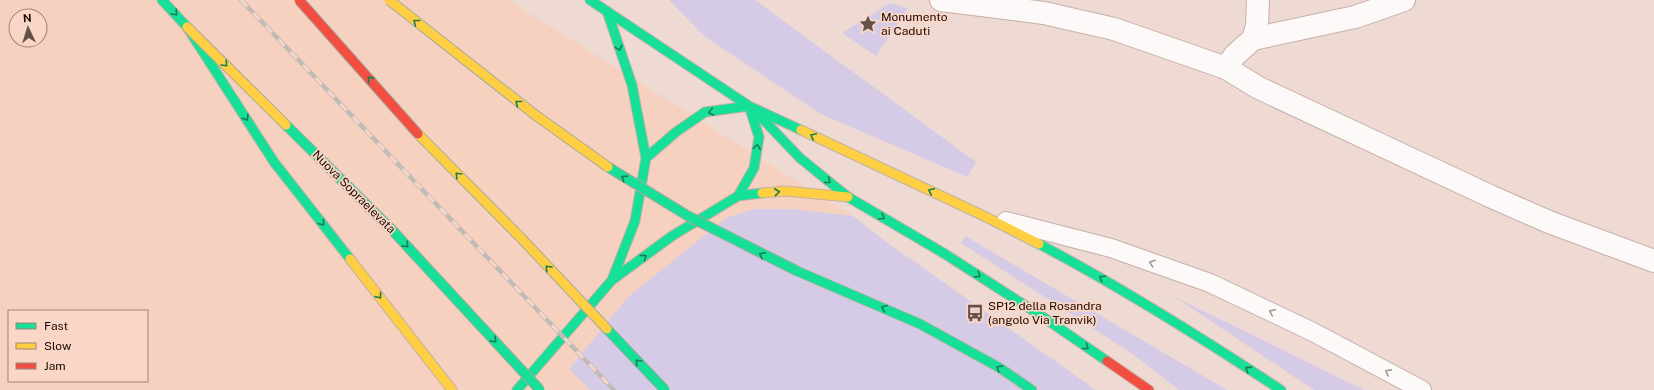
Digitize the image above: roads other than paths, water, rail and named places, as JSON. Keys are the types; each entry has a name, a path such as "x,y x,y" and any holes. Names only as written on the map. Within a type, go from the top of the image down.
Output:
{"main road":[{"name":"Nuova Sopraelevata","path":"162,0 393,231 540,390"},
{"path":"299,0 428,145 521,238 665,390"},
{"path":"388,0 525,108 624,178 720,235 797,272 920,324 1000,368 1032,390"},
{"path":"590,0 750,106 984,216 1092,272 1214,346 1281,390"},
{"path":"607,11 632,85 646,158 635,221 612,280"},
{"path":"187,26 274,162 452,390"},
{"path":"646,158 676,132 705,112 750,106"},
{"path":"738,196 754,168 758,137 750,106"},
{"path":"750,106 800,158 848,197 945,254 1046,319 1148,390"},
{"path":"517,390 612,280 672,236 738,196 786,191 848,197"}],"street":[{"path":"941,0 1044,13 1114,29 1226,68 1259,88 1492,198 1549,222 1654,261"},
{"path":"1253,39 1257,26 1258,0"},
{"path":"1226,68 1235,54 1253,39 1355,17 1404,0"}],"lane":[{"path":"984,216 1111,248 1210,283 1313,332 1422,390"}],"railway":[{"path":"241,0 614,390"}],"place":[{"name":"Monumento ai Caduti","path":"868,24"},
{"name":"SP12 della Rosandra (angolo Via Tranvik)","path":"975,313"}]}
